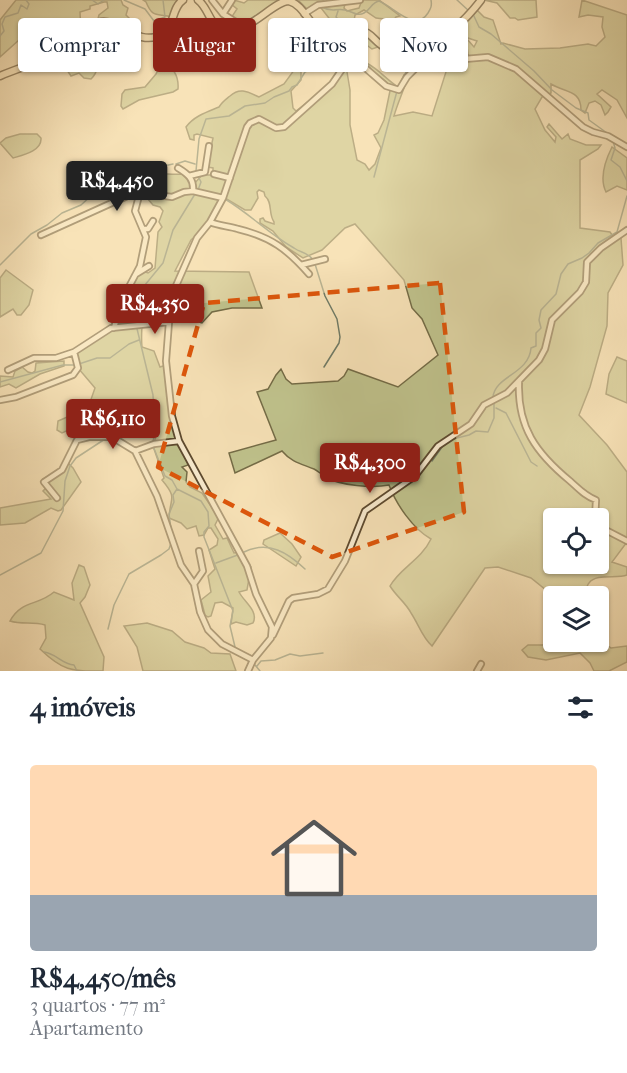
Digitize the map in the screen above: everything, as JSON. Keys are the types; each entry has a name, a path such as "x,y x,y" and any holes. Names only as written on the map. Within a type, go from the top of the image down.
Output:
{"main road":[{"path":"0,76 64,49 98,23 109,22 129,33 144,37 160,36 170,27 176,7 183,0"},
{"path":"198,0 206,8 211,18"},
{"path":"466,18 482,0"},
{"path":"256,19 285,1 298,6 314,27 324,34 339,36 361,31 368,33 380,44"}],"street":[{"path":"212,0 229,18"},
{"path":"223,14 232,0"},
{"path":"304,14 316,5 360,0"},
{"path":"468,59 488,57 507,64 527,77 583,127 608,136 626,147"},
{"path":"271,638 270,620 256,594 248,566 179,441 172,417 167,371 169,322 175,288 193,245 210,222 223,198 244,134 250,123 259,119 276,128 284,126 332,84 343,68 349,65 363,66 386,86 399,90 412,72"},
{"path":"189,176 205,172 209,146"},
{"path":"177,168 189,176 195,192"},
{"path":"214,174 230,178"},
{"path":"112,186 172,196 195,192 223,198"},
{"path":"114,328 122,300 140,266 146,237 135,210 138,192"},
{"path":"41,235 138,192"},
{"path":"143,229 148,229 153,221"},
{"path":"210,222 265,237 287,250 309,274"},
{"path":"248,671 271,638 289,601 293,598 322,593 332,584 345,561 365,511 412,478 438,446 467,427 484,405 507,393 541,357 552,320 584,286 587,262 601,248 627,230"},
{"path":"301,265 325,259"},
{"path":"135,274 149,266"},
{"path":"8,370 34,358 56,358 74,352 108,329 169,322"},
{"path":"0,400 16,397 73,375 78,368 74,352"},
{"path":"519,381 519,402 528,434 554,468 588,498 596,500 596,508"},
{"path":"57,498 44,482 62,470 77,441 89,437 112,437 135,451 157,496 182,565 194,584 200,612 212,635 222,644 254,660"},
{"path":"135,451 153,445 179,441"},
{"path":"609,532 627,541"},
{"path":"194,584 203,571 200,551"},
{"path":"190,578 200,577"},
{"path":"477,671 481,664"}],"highlighted area":[{"path":"440,283 464,512 332,557 158,467 204,303"}],"green space":[{"path":"16,0 121,0 128,8 126,15 129,18 98,18 108,8 107,2 104,2 80,12 80,18 18,18 18,41 0,57 0,20"},
{"path":"143,0 179,0 172,17 153,13"},
{"path":"234,0 244,3 248,0 278,0 263,13 252,18 231,18 237,9 231,4"},
{"path":"298,0 324,0 322,3 345,4 344,8 347,11 359,8 362,0 379,0 400,16 376,18 364,10 355,15 354,18 329,18 318,4 309,11"},
{"path":"484,0 536,0 537,17 518,20 510,18 497,3"},
{"path":"582,0 627,15 627,118 617,100 602,90 597,94 611,107 605,115 601,105 595,101 589,103 585,113 581,110 575,95 551,84 551,93 542,97 535,109 545,130 555,142 556,137 547,127 549,124 562,139 568,134 570,139 586,145 601,145 580,160 580,228 610,232 615,239 621,238 623,265 608,293 607,326 590,387 579,415 607,445 627,472 627,542 612,562 627,567 627,575 596,578 588,586 543,588 531,578 498,567 485,568 432,646 423,635 409,609 390,586 399,574 422,553 431,539 424,535 406,515 389,485 366,486 332,480 293,460 282,451 235,473 229,453 276,440 257,392 268,389 281,369 286,379 292,384 338,381 348,369 398,387 438,355 422,319 412,308 404,280 355,224 345,228 322,250 303,258 286,247 273,231 260,223 260,219 263,218 274,224 269,202 264,192 259,190 258,198 251,210 245,210 225,198 199,233 191,240 175,271 249,272 262,308 232,308 212,312 202,323 185,318 179,321 184,303 174,298 170,321 156,322 149,318 145,306 147,297 152,294 150,292 144,294 137,309 140,318 137,320 138,323 142,322 142,347 154,351 160,367 166,365 176,429 192,461 191,464 182,467 187,472 186,482 190,487 202,493 217,515 215,525 223,539 227,538 234,553 240,552 251,567 247,590 239,592 253,611 253,623 231,624 233,608 222,602 215,603 211,616 208,617 205,615 201,600 211,592 208,576 215,569 209,550 217,545 218,539 211,528 208,528 204,535 199,536 196,526 187,529 181,523 169,518 172,495 162,480 164,478 154,449 156,430 154,418 148,418 144,412 132,405 131,413 124,410 113,414 107,402 90,408 91,420 62,433 57,430 58,421 88,408 95,388 78,368 75,353 111,327 120,302 128,293 140,270 148,273 155,268 158,232 162,227 159,222 163,211 160,207 153,205 142,192 145,189 144,177 154,174 182,174 194,184 202,175 213,175 213,168 207,167 213,138 197,134 194,135 194,140 190,139 186,127 189,123 219,107 234,93 244,91 259,97 284,84 293,72 301,72 301,80 291,91 293,108 296,111 331,84 341,72 347,72 350,90 350,125 357,160 365,164 369,170 375,164 381,148 374,135 378,133 384,120 391,86 368,67 368,64 398,87 404,75 408,74 394,116 413,112 432,116 446,72 468,72 468,40 474,47 477,41 468,38 468,18 464,18 475,8 484,17 493,20 501,44 525,49 588,44 596,46 605,37 602,27 603,17 588,15 579,17"},
{"path":"368,36 380,45 372,49 368,46"},
{"path":"68,72 96,72 91,79 84,78 79,73 71,76"},
{"path":"157,72 174,72 178,89 139,100 123,109 122,94 125,90 145,87"},
{"path":"20,134 37,134 41,138 40,142 31,152 13,158 0,143 6,138"},
{"path":"612,147 627,158 627,190 617,186 606,192 604,187 604,170"},
{"path":"6,270 33,290 29,305 21,315 17,315 13,309 0,317 0,278"},
{"path":"617,357 627,361 627,403 606,394 609,374"},
{"path":"64,361 64,366 40,374 16,388 9,384 0,387 0,376 13,377 15,371 22,367 32,373 35,371 36,363"},
{"path":"65,460 81,482 61,510 51,508 25,523 0,525 0,508 51,499 43,491 45,489 50,491 43,479 59,470"},
{"path":"280,533 301,557 296,566 263,544 264,540"},
{"path":"79,565 84,567 90,585 80,603 104,657 103,671 82,671 61,666 40,649 46,638 45,625 10,621 14,614 25,606 54,592 74,600 72,583"},
{"path":"147,623 172,631 185,642 204,648 211,653 230,654 236,671 143,671 137,647 124,626"},
{"path":"528,645 543,645 543,652 609,652 609,646 627,646 627,662 609,671 594,671 580,653 546,660 528,657 522,650"}],"waterway":[{"path":"0,36 4,31 2,24 5,17 18,13 21,5 27,9 29,4 26,0"},
{"path":"92,0 98,4 104,0"},
{"path":"124,0 145,9 154,21 165,17 163,0"},
{"path":"322,7 359,14 364,13 379,1 404,17 417,20 428,13 431,0"},
{"path":"457,0 469,11"},
{"path":"337,18 338,11"},
{"path":"473,14 479,27 491,34 534,71 552,90 576,108 588,113 589,120 607,133"},
{"path":"196,171 199,139 206,119 229,116 245,106 265,103 297,85 305,72"},
{"path":"402,81 406,72"},
{"path":"374,177 397,91"},
{"path":"613,141 615,148 611,160 620,167 627,181"},
{"path":"176,164 185,161 195,164"},
{"path":"0,265 31,234 62,213 81,205 93,194 114,181 145,170 173,164"},
{"path":"198,176 201,182 198,190"},
{"path":"153,442 155,429 153,395 132,308 140,291 163,263 173,230 195,194"},
{"path":"493,397 500,384 524,364 531,348 536,346 536,333 541,328 539,320 541,310 556,294 561,274 568,264 582,258 598,243 617,232 627,196"},
{"path":"225,199 276,237 307,254 313,260"},
{"path":"315,264 325,296 337,319 340,337 339,343 324,367"},
{"path":"79,364 97,358 110,358 129,344 139,340"},
{"path":"0,382 63,365 75,365"},
{"path":"432,461 442,447 453,439 476,431 488,432 494,418 494,402"},
{"path":"496,408 506,413 531,462 537,466"},
{"path":"112,435 154,424"},
{"path":"0,575 41,553 63,511 65,481 70,466 76,458 105,439"},
{"path":"153,446 165,476 172,480 177,489 201,501 208,512 209,526 204,532 204,537 233,611 230,626 235,647"},
{"path":"171,529 169,514 174,502 173,495 177,489"},
{"path":"108,629 114,605 129,574 161,555 169,549 171,543"},
{"path":"244,552 262,547 270,548 285,553 305,569"},
{"path":"216,563 243,553"},
{"path":"44,652 74,665 77,671"},
{"path":"257,666 261,661 275,660 290,654 300,656 323,653"},
{"path":"255,665 260,671"}]}
